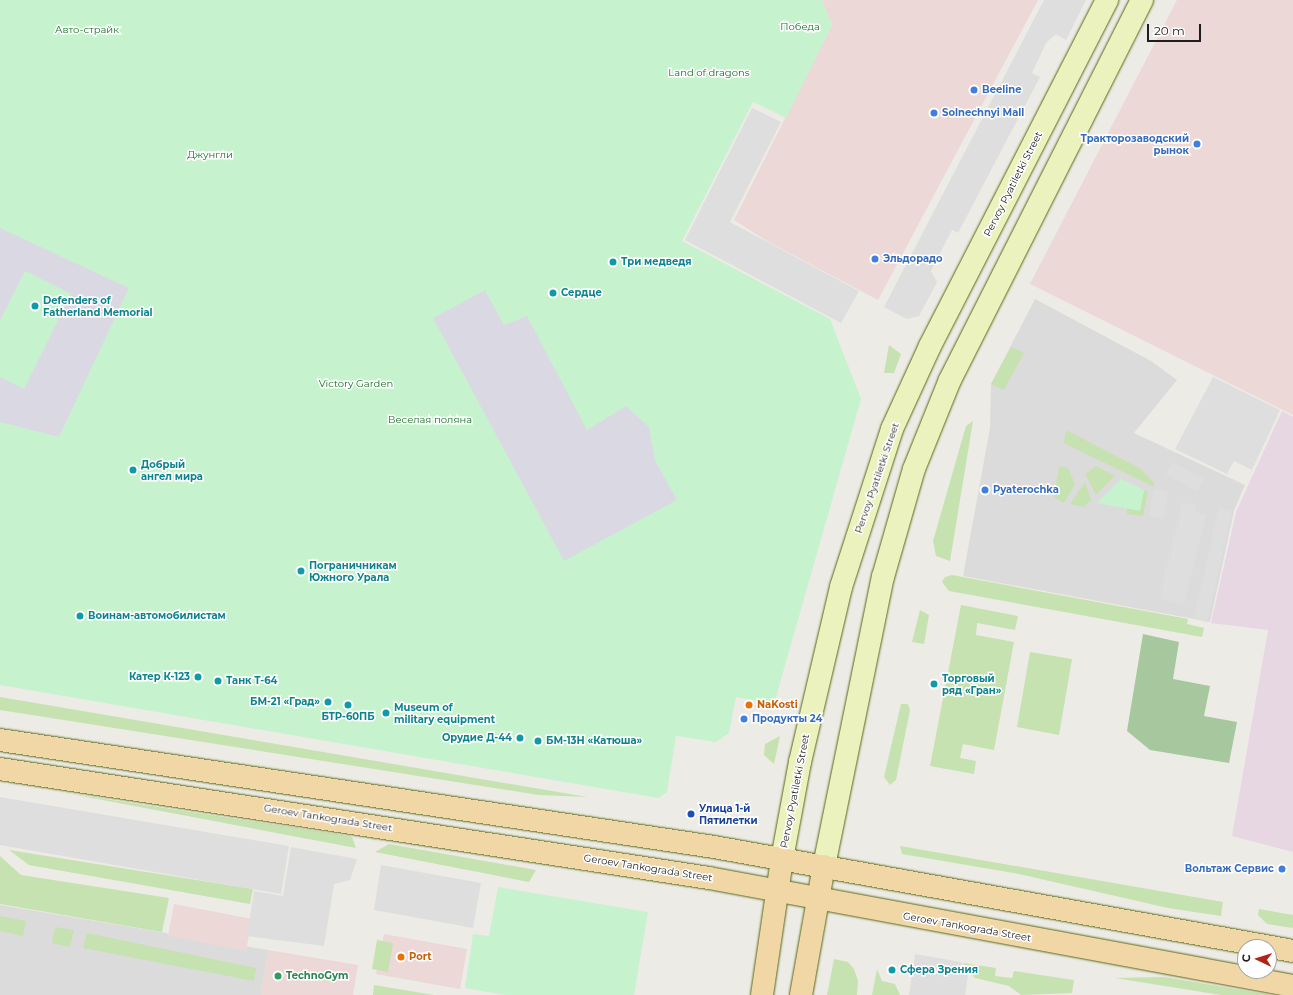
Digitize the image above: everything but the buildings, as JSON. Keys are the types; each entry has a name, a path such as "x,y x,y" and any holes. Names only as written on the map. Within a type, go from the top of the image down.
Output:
{"main road":[{"name":"Pervoy Pyatiletki Street","path":"762,995 782,859 800,762 841,587 892,429 930,346 1107,0"},
{"path":"801,995 824,866 876,606 914,469 950,380 1142,0"},
{"path":"0,740 782,859 1293,951"},
{"name":"Geroev Tankograda Street","path":"0,769 372,824 709,878 818,900 1293,986"}],"shaded area":[{"path":"822,0 1038,0 878,300 765,240 734,220 832,25"},
{"path":"1044,0 1086,0 1066,40 1056,34 1046,43 1032,73 1040,77 958,233 952,230 931,271 937,282 919,316 907,319 884,307"},
{"name":"Тракторозаводский рынок","path":"1177,0 1293,0 1293,415 1030,284"},
{"path":"752,108 781,122 730,222 859,291 841,323 685,240"},
{"path":"0,228 129,288 59,437 0,422 0,377 24,389 71,294 25,271 0,321"},
{"path":"485,290 504,325 527,316 587,430 626,406 649,427 655,460 677,500 564,561 433,318"},
{"path":"1035,299 1151,361 1177,380 1134,433 1245,485 1234,511 1210,622 963,576 990,428 991,384"},
{"path":"1213,377 1280,410 1252,470 1234,461 1227,474 1175,449"},
{"path":"1282,411 1293,417 1293,852 1232,836 1268,630 1211,623 1236,512"},
{"path":"1172,462 1204,479 1197,492 1166,474"},
{"path":"1154,489 1168,492 1163,519 1149,517"},
{"path":"1183,502 1196,506 1195,512 1206,515 1184,605 1159,598"},
{"path":"1219,508 1232,511 1207,622 1194,619"},
{"path":"0,797 289,846 281,894 0,845"},
{"path":"291,847 357,859 350,880 334,884 324,946 247,936 254,891 283,896"},
{"path":"381,865 481,883 473,928 374,910"},
{"path":"174,904 252,919 246,951 168,936"},
{"path":"0,905 268,950 261,995 0,995"},
{"path":"384,934 467,949 460,989 376,974"},
{"path":"268,950 358,965 353,995 261,995"},
{"path":"915,954 961,962 968,976 965,995 909,995"}],"green space":[{"name":"Victory Garden","path":"0,0 822,0 832,25 786,118 753,102 682,241 830,319 861,399 774,704 736,697 729,733 716,742 676,736 667,792 658,798 0,685"},
{"path":"889,345 901,354 894,373 884,373"},
{"path":"1011,347 1024,353 1004,390 991,384"},
{"path":"973,421 950,561 936,556 933,541 966,426"},
{"path":"1066,430 1141,469 1154,483 1154,487 1064,443"},
{"path":"1059,466 1068,468 1075,484 1064,503 1054,497"},
{"path":"1096,466 1115,476 1096,495 1085,474"},
{"path":"1121,479 1144,490 1140,511 1097,503"},
{"path":"1085,482 1091,500 1084,507 1070,504"},
{"path":"1144,490 1148,492 1143,516 1127,514 1127,508 1140,510"},
{"path":"952,575 1188,619 1187,624 1204,628 1202,637 949,591 942,582 945,577"},
{"path":"961,605 1018,616 1015,630 977,623 976,635 1014,642 994,750 963,744 960,758 976,761 974,774 930,766"},
{"path":"920,610 929,615 924,644 912,642"},
{"path":"1143,634 1179,642 1173,679 1210,686 1204,716 1237,722 1229,763 1150,750 1127,731"},
{"path":"1030,652 1072,659 1059,735 1017,727"},
{"path":"0,697 587,797 539,795 0,710"},
{"path":"901,704 908,704 910,710 896,780 890,785 884,777"},
{"path":"780,736 774,764 764,755 765,744"},
{"path":"71,794 352,837 356,848"},
{"path":"389,844 536,870 529,882 375,852"},
{"path":"900,846 1223,902 1221,916 1168,908 1019,874 902,854"},
{"path":"9,850 253,889 250,904 29,865"},
{"path":"0,856 21,875 169,898 162,932 0,904"},
{"path":"498,887 648,912 634,995 505,995 465,988 473,934 489,936"},
{"path":"1259,909 1293,915 1293,928 1267,924 1258,915"},
{"path":"0,916 26,921 23,936 0,931"},
{"path":"55,927 74,930 70,947 52,943"},
{"path":"87,933 256,968 254,981 83,948"},
{"path":"377,940 393,943 388,972 372,969"},
{"path":"834,959 848,962 854,969 858,981 857,995 827,995"},
{"path":"963,963 996,968 995,976 1012,978 1014,971 1074,980 1072,993 1021,995 1009,986 975,978"},
{"path":"877,969 882,981 895,984 900,995 872,995"},
{"path":"1164,977 1270,995 1221,995 1115,978"},
{"path":"374,985 434,995 373,995"}],"place":[{"name":"Beeline","path":"974,90"},
{"name":"Solnechnyi Mall","path":"934,113"},
{"name":"Тракторозаводский рынок","path":"1197,144"},
{"name":"Эльдорадо","path":"875,259"},
{"name":"Три медведя","path":"613,262"},
{"name":"Сердце","path":"553,293"},
{"name":"Defenders of Fatherland Memorial","path":"35,306"},
{"name":"Добрый ангел мира","path":"133,470"},
{"name":"Pyaterochka","path":"985,490"},
{"name":"Пограничникам Южного Урала","path":"301,571"},
{"name":"Воинам-автомобилистам","path":"80,616"},
{"name":"Катер К-123","path":"198,677"},
{"name":"Танк Т-64","path":"218,681"},
{"name":"Торговый ряд «Гран»","path":"934,684"},
{"name":"БМ-21 «Град»","path":"328,702"},
{"name":"БТР-60ПБ","path":"348,705"},
{"name":"NaKosti","path":"749,705"},
{"name":"Museum of military equipment","path":"386,713"},
{"name":"Продукты 24","path":"744,719"},
{"name":"Орудие Д-44","path":"520,738"},
{"name":"БМ-13Н «Катюша»","path":"538,741"},
{"name":"Улица 1-й Пятилетки","path":"691,814"},
{"name":"Вольтаж Сервис","path":"1282,869"},
{"name":"Port","path":"401,957"},
{"name":"Сфера Зрения","path":"892,970"},
{"name":"TechnoGym","path":"278,976"}],"park label":[{"name":"Победа","path":"800,27"},
{"name":"Авто-страйк","path":"87,30"},
{"name":"Land of dragons","path":"709,73"},
{"name":"Джунгли","path":"210,155"},
{"name":"Веселая поляна","path":"430,420"}]}
